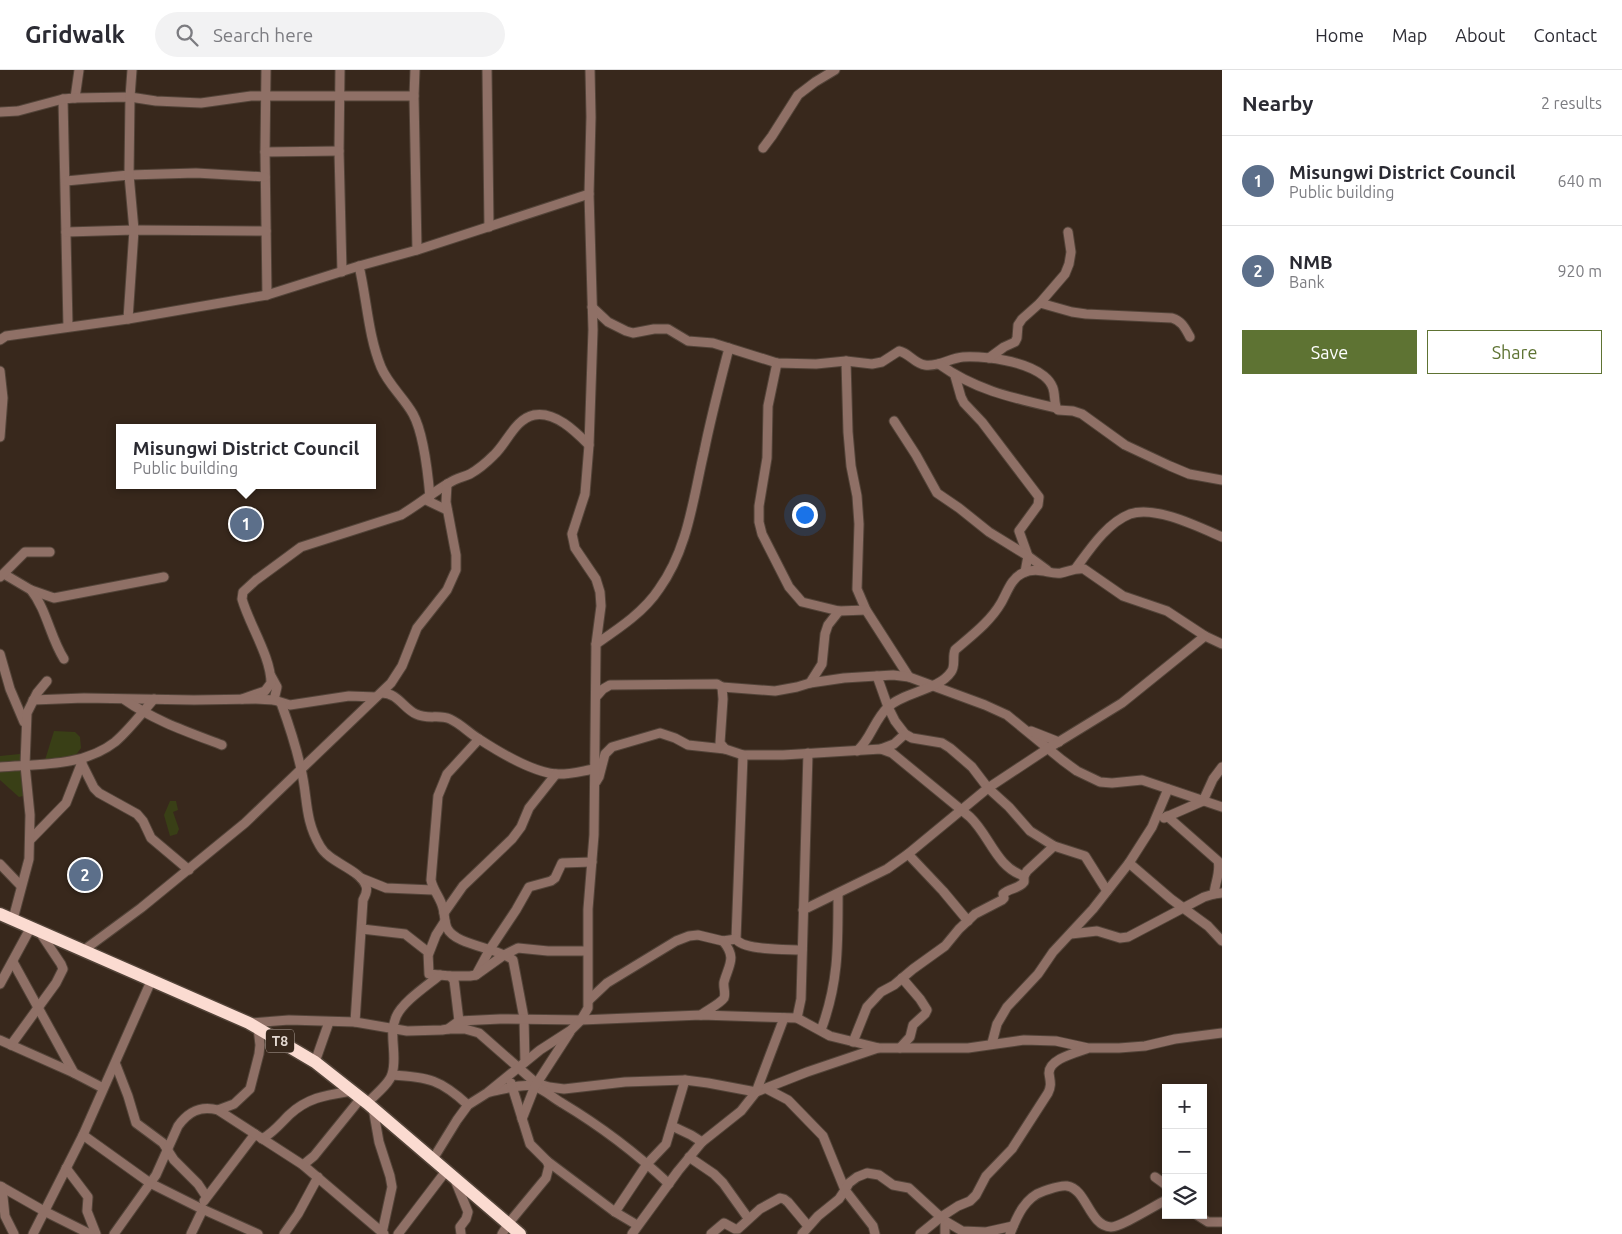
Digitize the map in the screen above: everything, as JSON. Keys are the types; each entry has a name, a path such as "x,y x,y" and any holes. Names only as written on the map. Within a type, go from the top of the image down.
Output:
{"highway":[{"name":"T8","path":"0,914 152,979 253,1025 315,1062 432,1159 505,1229 520,1234"}],"street":[{"path":"75,98 79,70"},
{"path":"128,319 134,230 129,176 132,70"},
{"path":"266,70 267,295"},
{"path":"340,70 339,151 342,272"},
{"path":"415,70 416,250"},
{"path":"487,70 489,227"},
{"path":"432,1159 468,1105 571,1030 581,1020 588,1008 587,951 594,835 596,644 601,606 600,592 596,579 575,548 572,534 585,494 589,445 592,307 590,70"},
{"path":"763,148 798,95 835,70"},
{"path":"0,112 18,111 63,99 75,98 130,97 156,101 201,103 266,95 414,96"},
{"path":"63,99 68,326"},
{"path":"265,152 339,151"},
{"path":"66,182 129,176 196,174 265,177"},
{"path":"0,339 6,336 128,319 267,295 416,250 590,194"},
{"path":"66,232 134,230 266,231"},
{"path":"989,358 1004,347 1015,342 1018,325 1065,274 1070,264 1071,252 1068,232"},
{"path":"359,266 371,335 382,368 412,412 419,431 428,498"},
{"path":"1040,303 1086,314 1172,318 1183,324 1190,337"},
{"path":"592,307 608,322 626,331 633,333 662,328 688,341 713,343 777,363 816,364 846,361 877,363 898,351 924,365 939,364 963,357 989,358 1025,366 1044,376 1055,392 1056,408"},
{"path":"596,644 614,632 649,602 660,589 671,570 685,539 728,348"},
{"path":"846,361 848,432 859,524 857,589 866,610 909,677"},
{"path":"777,363 768,406 767,458 759,522 767,546 789,587 802,602 839,611 866,610"},
{"path":"939,364 955,376 979,388 1056,408 1060,411 1073,410 1082,414 1125,445 1151,458 1189,474 1222,480"},
{"path":"0,371 3,398 0,437"},
{"path":"955,376 960,397 964,404 982,422 1039,497 1038,505 1019,531 1028,556 1025,572"},
{"path":"434,890 386,888 377,885 360,878 325,854 319,846 308,818 301,769 292,734 277,702 277,687 244,606 243,592 261,576 301,547 401,514 447,484 476,470 503,446 517,426 533,415 544,415 560,422 579,435 589,445"},
{"path":"894,420 916,455 936,494 959,508 989,532 1028,556 1047,571"},
{"path":"84,950 189,870 245,822 391,683 402,666 417,628 447,590 456,570 456,555 445,494 447,484"},
{"path":"428,498 447,510"},
{"path":"1076,568 1096,542 1110,528 1132,514 1154,513 1197,526 1222,537"},
{"path":"50,552 25,552 2,575 31,590 54,598 164,577"},
{"path":"857,751 867,741 878,719 888,707 909,695 933,686 952,671 955,650 989,619 1001,604 1016,578 1025,572 1047,571 1061,573 1076,568 1084,569 1123,596 1167,611 1205,636 1222,644"},
{"path":"31,590 38,599 54,642 64,659"},
{"path":"810,683 822,664 825,634 828,625 839,611"},
{"path":"803,910 887,869 988,788 1122,703 1205,636"},
{"path":"0,655 10,689 26,725"},
{"path":"596,697 603,689 610,685 712,684 722,687 775,691 844,678 893,675 909,677 1007,715 1047,749 1077,771 1100,782 1142,780 1222,807"},
{"path":"242,699 268,688 271,683 271,676"},
{"path":"877,676 888,707 895,721 905,734 912,738 942,743 950,748 972,767 988,788 1009,807 1030,831 1054,846 1085,856 1107,891"},
{"path":"13,919 29,859 30,815 25,765 27,713 33,700 47,681"},
{"path":"722,687 720,743 725,749"},
{"path":"33,700 84,698 242,699 290,705 349,696 392,694 421,717 444,717 451,719 479,739 538,770 556,774 594,769"},
{"path":"125,699 142,712 166,724 222,745"},
{"path":"0,767 81,761 102,751 116,741 154,699"},
{"path":"1026,730 1059,742"},
{"path":"594,784 599,777 603,758 612,747 660,733 688,745 725,749 743,755 881,749 894,744 905,734"},
{"path":"479,739 447,774 438,796 431,880 442,904 449,930 454,936 513,960 524,1018 521,1065"},
{"path":"881,749 904,761 960,810 966,813 978,825 1004,865 1016,874 1024,876"},
{"path":"797,1018 801,999 803,910 806,882 808,753"},
{"path":"743,755 736,939 738,943 748,947 802,950"},
{"path":"81,761 94,788 99,793 138,814 151,838 189,870"},
{"path":"30,840 66,803 81,761"},
{"path":"1152,827 1167,816 1203,801 1213,779 1222,767"},
{"path":"422,990 429,973 429,953 434,939 444,917 463,886 512,839 529,808 556,774"},
{"path":"992,1043 997,1024 1007,1007 1030,983 1053,952 1071,934 1129,863 1152,827 1168,789"},
{"path":"1071,934 1098,931 1120,938 1128,937 1184,907 1218,893 1214,885 1219,867 1218,861 1167,816"},
{"path":"853,1042 867,1007 881,992 894,985 945,946 968,921 984,909 1002,900 1004,898 1003,894 1022,886 1024,876 1032,866 1054,846"},
{"path":"908,854 943,890 968,921"},
{"path":"476,975 529,887 556,878 562,863 592,862"},
{"path":"1129,863 1165,894 1208,926 1222,941"},
{"path":"0,864 21,886"},
{"path":"355,1022 363,900 366,893 366,885 360,878"},
{"path":"366,893 377,885"},
{"path":"821,1030 832,998 836,976 838,894"},
{"path":"0,984 35,929 61,964 62,969 56,983 11,1045"},
{"path":"362,929 405,934 429,953"},
{"path":"589,1000 607,983 676,941 698,935 722,940 736,939"},
{"path":"701,1016 722,1000 725,995 724,985 731,961 729,950 722,940"},
{"path":"429,973 445,976 476,975 504,955 518,948 548,951 587,951"},
{"path":"13,962 74,1073"},
{"path":"392,1076 394,1057 392,1028 398,1012 422,990 445,976"},
{"path":"445,976 454,980 459,1021"},
{"path":"900,1048 910,1037 914,1025 927,1010 902,978"},
{"path":"33,1234 84,1135 152,979"},
{"path":"448,1029 459,1021 524,1018 581,1020 701,1016 797,1018 830,1036 879,1048 968,1048 992,1043 1024,1040 1056,1040 1088,1048 1145,1046 1175,1039 1222,1033"},
{"path":"632,1234 702,1142 741,1111 756,1092 784,1018"},
{"path":"114,1234 150,1183 161,1165 178,1126 189,1114 197,1109 218,1110 230,1106 250,1090 260,1045 253,1025 289,1020 355,1022 407,1031 465,1030 479,1034 521,1065 535,1084 596,1124 648,1164 669,1184"},
{"path":"315,1062 329,1022"},
{"path":"522,1118 535,1084 571,1030"},
{"path":"0,1040 103,1088"},
{"path":"487,1093 535,1084 564,1089 625,1082 685,1080 708,1082 756,1092 807,1072 879,1048"},
{"path":"920,1234 943,1219 958,1206 973,1199 986,1176 1012,1149 1050,1090 1050,1067 1067,1056 1088,1048"},
{"path":"116,1065 136,1123 160,1140 167,1151 198,1184 206,1196"},
{"path":"306,1167 363,1100 392,1076 424,1078 438,1082 454,1092 468,1105"},
{"path":"508,1076 530,1144 547,1161 615,1212 638,1225"},
{"path":"615,1212 648,1164 666,1144 685,1080"},
{"path":"767,1089 788,1100 823,1136 845,1190 873,1226 875,1234"},
{"path":"190,1234 206,1196 259,1136 276,1130 296,1109 315,1098 363,1100"},
{"path":"218,1110 306,1167 383,1233 392,1187 379,1142 363,1100"},
{"path":"230,1106 231,1119"},
{"path":"672,1126 702,1142"},
{"path":"84,1135 150,1183 256,1234"},
{"path":"689,1157 718,1178 748,1218"},
{"path":"505,1229 546,1178 549,1166 547,1161"},
{"path":"66,1168 88,1198 87,1210 96,1234"},
{"path":"710,1234 724,1224 740,1232 748,1218 780,1198 784,1199 804,1232 839,1199 849,1183 856,1177 867,1174 879,1175 893,1185 909,1188 943,1219 962,1231 986,1233 1012,1230 1031,1197 1063,1186 1073,1189 1097,1219 1112,1227 1162,1202"},
{"path":"398,1234 450,1175 468,1212 466,1219 460,1227 461,1234"},
{"path":"284,1234 298,1214 318,1177"},
{"path":"1155,1177 1162,1182"},
{"path":"1,1187 90,1234"},
{"path":"1,1187 5,1216 14,1234"},
{"path":"943,1219 945,1234"},
{"path":"1203,1219 1208,1222 1222,1222"}],"green space":[{"path":"54,731 75,732 80,737 81,748 73,759 45,760"},
{"path":"20,754 23,796 19,797 0,780 0,756"},
{"path":"170,801 176,801 178,810 173,812 179,829 177,834 170,836 164,815"}],"place":[{"name":"Misungwi District Council","path":"246,524"},
{"name":"NMB","path":"85,875"}]}
